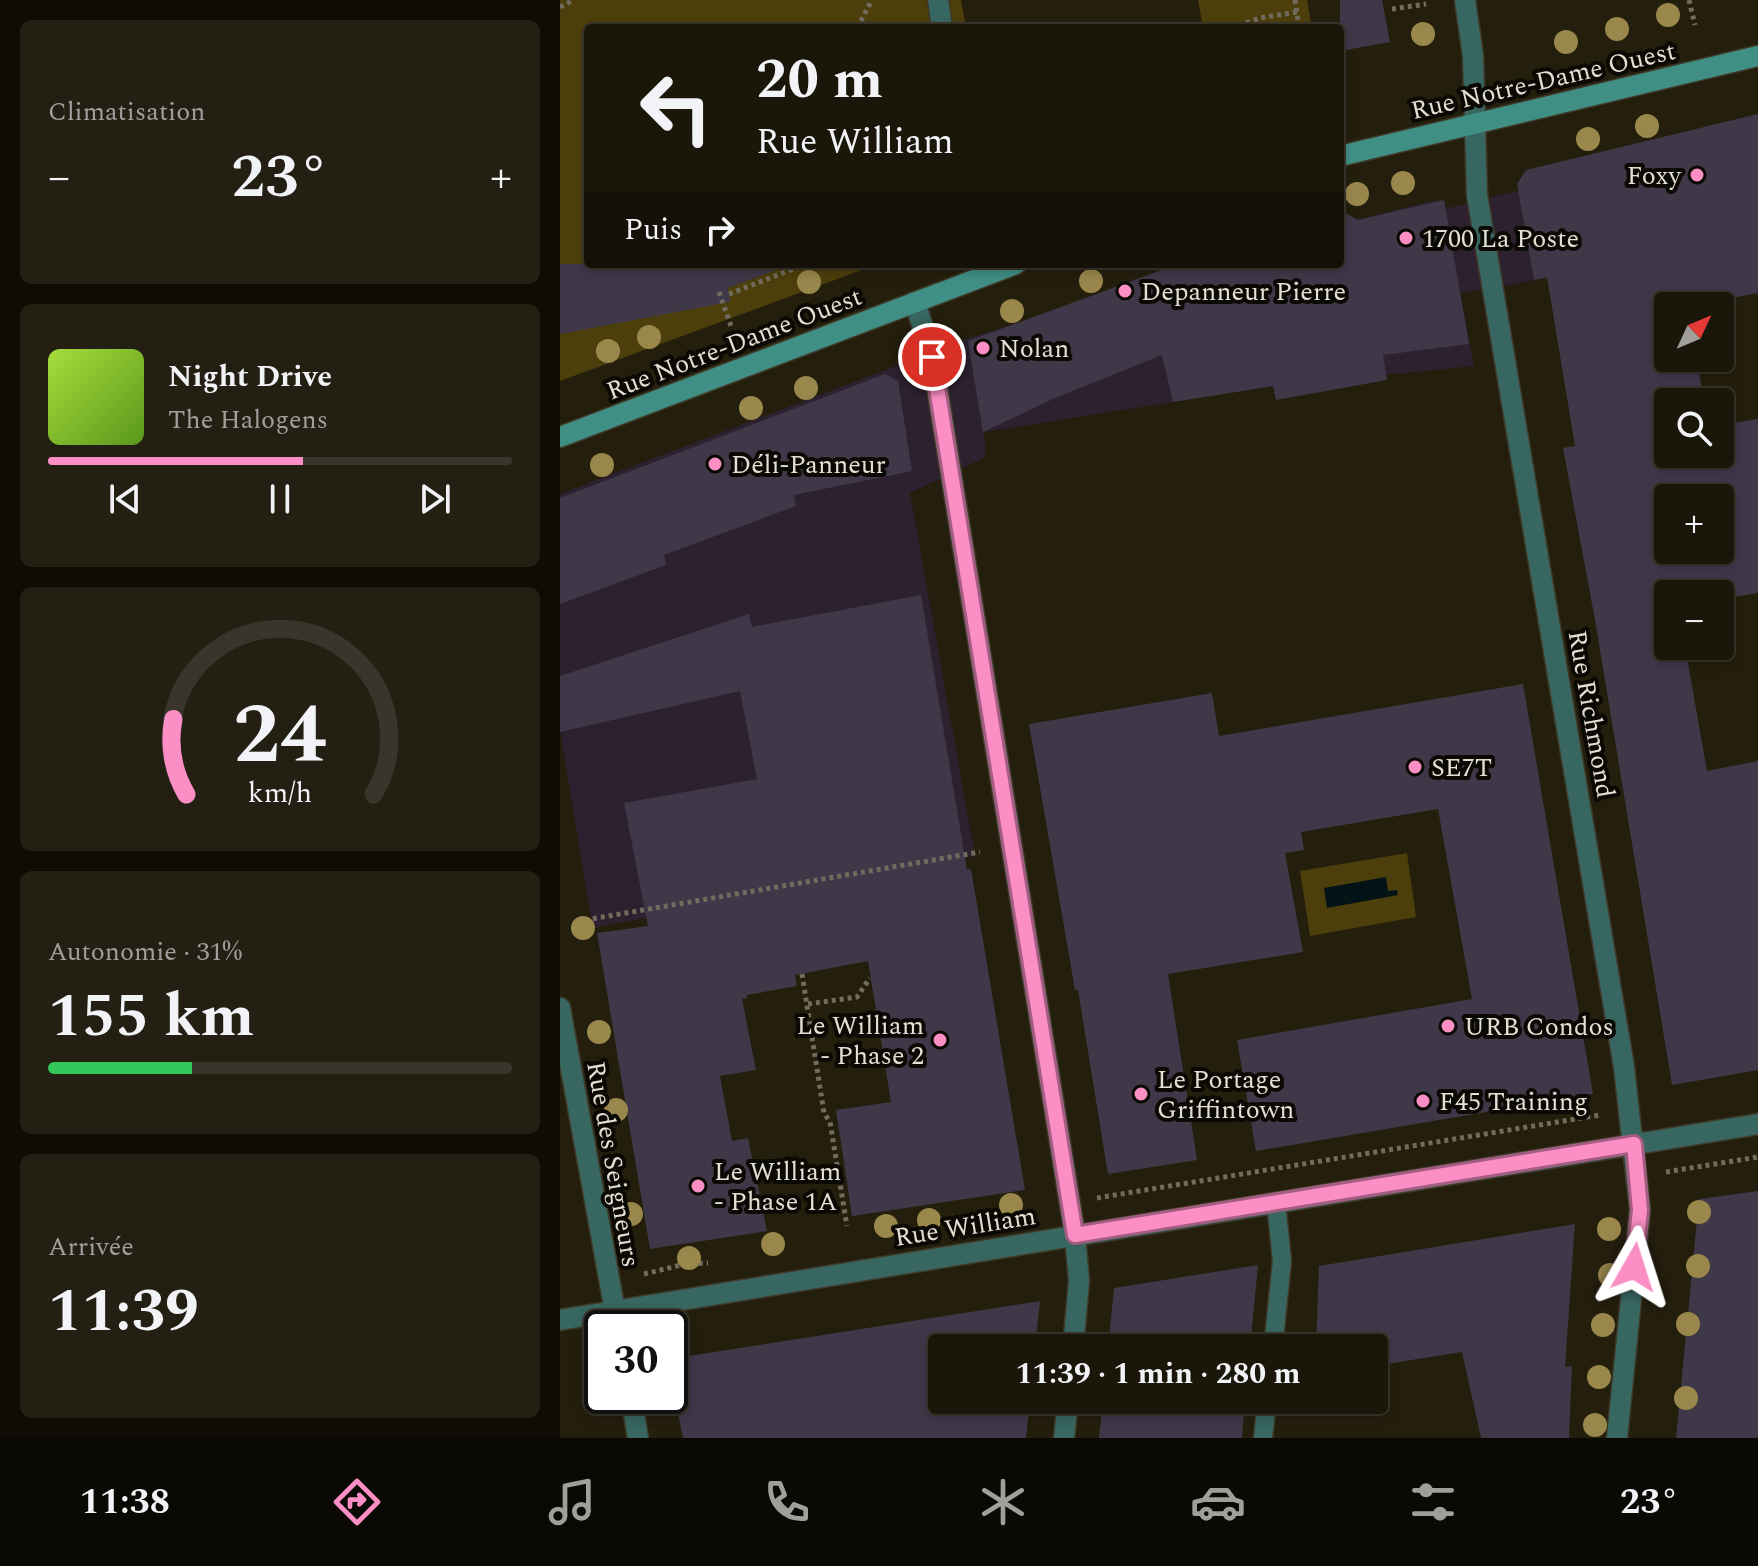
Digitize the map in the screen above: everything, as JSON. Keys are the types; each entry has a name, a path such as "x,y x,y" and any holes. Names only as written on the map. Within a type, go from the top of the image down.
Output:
{"main road":[{"name":"Rue Notre-Dame Ouest","path":"1344,155 1758,56"},
{"name":"Rue Notre-Dame Ouest","path":"560,437 915,302 989,269"}],"street":[{"path":"938,0 941,24"},
{"name":"Rue Richmond","path":"1465,0 1473,56 1477,195 1617,1021 1634,1144 1640,1210 1617,1438"},
{"path":"915,302 932,357 1075,1235 1079,1281 1074,1334"},
{"name":"Rue des Seigneurs","path":"560,1008 614,1310"},
{"name":"Rue William","path":"670,1310 1075,1235 1758,1124"},
{"name":"Rue William","path":"560,1320 584,1320"},
{"path":"634,1414 638,1438"},
{"path":"1064,1438 1067,1414"}],"lane":[{"path":"1274,1334 1282,1261 1276,1202"},
{"path":"1263,1438 1266,1414"}],"path":[{"path":"560,7 574,0"},
{"path":"859,24 872,0"},
{"path":"1295,0 1298,24"},
{"path":"1689,0 1695,25"},
{"path":"1392,9 1426,4"},
{"path":"1240,24 1297,12"},
{"path":"729,294 796,268"},
{"path":"719,292 731,326"},
{"path":"585,920 980,852"},
{"path":"802,974 824,1113 830,1122 847,1226"},
{"path":"808,1004 857,997 870,978"},
{"path":"1102,1197 1603,1115"},
{"path":"1672,1172 1758,1157"}],"shaded area":[{"path":"560,0 961,0 965,24 584,24 584,268 867,268 560,381"},
{"path":"1198,0 1307,0 1311,24 1202,24"},
{"path":"1524,189 1671,257 1460,293 1474,366 1273,386 984,432 986,457 910,493 975,856 593,928 560,729 560,494 966,339 1190,268 1344,268 1344,223 1435,200 1437,211"},
{"path":"1407,853 1416,917 1310,936 1300,871"},
{"path":"1386,877 1388,891 1397,890 1398,895 1327,908 1324,888"}],"building":[{"path":"1340,0 1382,0 1390,42 1344,50 1344,24 1340,24"},
{"path":"1758,114 1758,293 1734,298 1734,292 1654,292 1654,372 1699,372 1702,388 1654,388 1654,468 1734,468 1734,423 1758,419 1758,593 1734,597 1734,580 1654,580 1654,660 1687,660 1707,771 1758,761 1758,1070 1672,1085 1595,620 1563,448 1575,446 1547,277 1534,280 1517,184 1526,170"},
{"path":"1444,200 1469,344 1383,355 1387,380 1276,400 1273,386 1173,402 1162,355 1055,398 983,432 968,341 1167,268 1344,268 1344,212 1358,220"},
{"path":"560,264 584,264 584,268 781,268 728,288 730,302 560,334"},
{"path":"885,374 898,381 912,471 794,495 796,506 664,555 666,565 560,604 560,498"},
{"path":"921,595 1025,1190 852,1216 836,1110 891,1102 868,961 795,975 797,986 747,995 742,999 756,1070 720,1076 732,1141 748,1138 767,1231 650,1249 597,933 648,926 624,803 757,779 740,691 560,732 560,676 749,614 752,627"},
{"path":"1523,684 1593,1094 1256,1151 1237,1040 1472,999 1438,809 1301,832 1304,850 1285,853 1303,952 1168,974 1197,1160 1108,1174 1029,724 1212,693 1219,736"},
{"path":"1758,1191 1758,1438 1676,1438 1699,1199"},
{"path":"1575,1224 1565,1367 1572,1366 1569,1438 1481,1438 1462,1352 1388,1364 1388,1334 1317,1334 1319,1266"},
{"path":"1258,1265 1251,1334 1109,1334 1114,1288"},
{"path":"1040,1301 1036,1334 928,1334 928,1414 1029,1414 1026,1438 683,1438 678,1414 688,1414 688,1356"},
{"path":"1102,1414 1244,1414 1242,1438 1099,1438"}],"place":[{"name":"Foxy","path":"1697,175"},
{"name":"1700 La Poste","path":"1406,238"},
{"name":"Depanneur Pierre","path":"1125,291"},
{"name":"Nolan","path":"983,348"},
{"name":"Déli-Panneur","path":"715,464"},
{"name":"SE7T","path":"1415,767"},
{"name":"URB Condos","path":"1448,1026"},
{"name":"Le William - Phase 2","path":"940,1040"},
{"name":"Le Portage Griffintown","path":"1141,1094"},
{"name":"F45 Training","path":"1423,1101"},
{"name":"Le William - Phase 1A","path":"698,1186"}],"route":[{"path":"932,357 1075,1235 1634,1144 1640,1210 1634,1267"}]}
